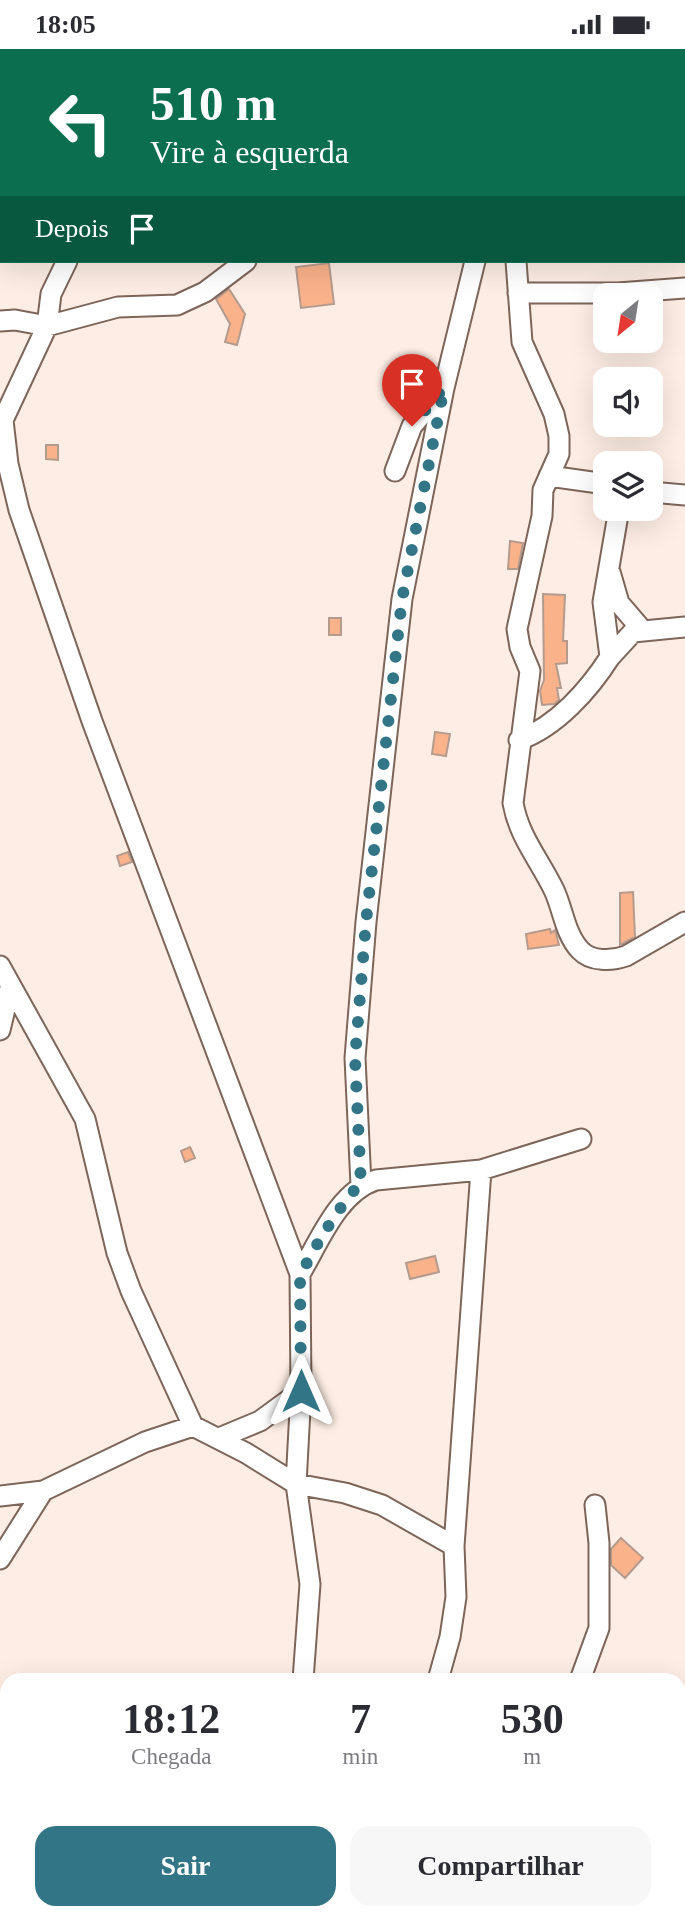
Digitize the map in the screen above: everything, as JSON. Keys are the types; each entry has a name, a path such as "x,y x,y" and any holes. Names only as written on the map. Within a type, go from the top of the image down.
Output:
{"street":[{"path":"66,263 51,294 47,326 2,415 8,464 23,524 97,734 300,1275 301,1391 296,1484 310,1584 304,1673"},
{"path":"0,321 15,320 47,326 118,307 184,302 205,292 243,263"},
{"path":"361,1185 355,1058 367,909 402,599 444,388 475,263"},
{"path":"516,263 523,342 554,414 559,436 559,454 543,490 542,516 517,629 520,647 530,671 513,803 516,822 522,838 555,891 570,933 580,951 590,956 615,960 685,922"},
{"path":"518,293 618,293 685,288"},
{"path":"395,471 412,426 444,388"},
{"path":"549,476 593,482"},
{"path":"663,493 685,495"},
{"path":"610,657 603,602 617,521"},
{"path":"608,566 619,603 643,631"},
{"path":"519,740 535,734 557,719 626,637 643,631 685,627"},
{"path":"0,966 85,1119 117,1253 131,1291 193,1426 219,1438 296,1484 345,1493 382,1505 454,1546"},
{"path":"0,1030 10,988"},
{"path":"300,1275 350,1194 361,1185 376,1180 481,1170 582,1139"},
{"path":"440,1673 450,1637 456,1597 454,1546 481,1170"},
{"path":"219,1438 260,1421 301,1391"},
{"path":"0,1496 43,1491 145,1442 193,1426"},
{"path":"0,1559 43,1491"},
{"path":"583,1673 599,1628 599,1543 595,1505"}],"building":[{"path":"329,263 334,304 301,308 296,267"},
{"path":"229,289 245,314 237,345 225,342 230,324 216,299"},
{"path":"46,445 58,445 58,460 46,459"},
{"path":"510,541 523,543 518,569 508,569"},
{"path":"543,594 565,595 563,641 567,641 567,663 556,664 561,688 557,688 559,700 554,704 542,705 540,691 544,680"},
{"path":"329,618 341,618 341,635 329,635"},
{"path":"435,732 450,734 446,756 432,754"},
{"path":"128,852 132,862 120,866 117,856"},
{"path":"633,892 635,937 620,945 620,893"},
{"path":"550,929 551,933 555,930 559,945 528,949 526,934"},
{"path":"190,1147 195,1158 185,1162 181,1151"},
{"path":"435,1256 439,1272 410,1279 406,1263"},
{"path":"621,1538 643,1558 625,1578 611,1565 611,1549"}],"route":[{"path":"301,1391 300,1275 350,1194 361,1185 355,1058 366,922 402,599 444,388 412,426"}]}
